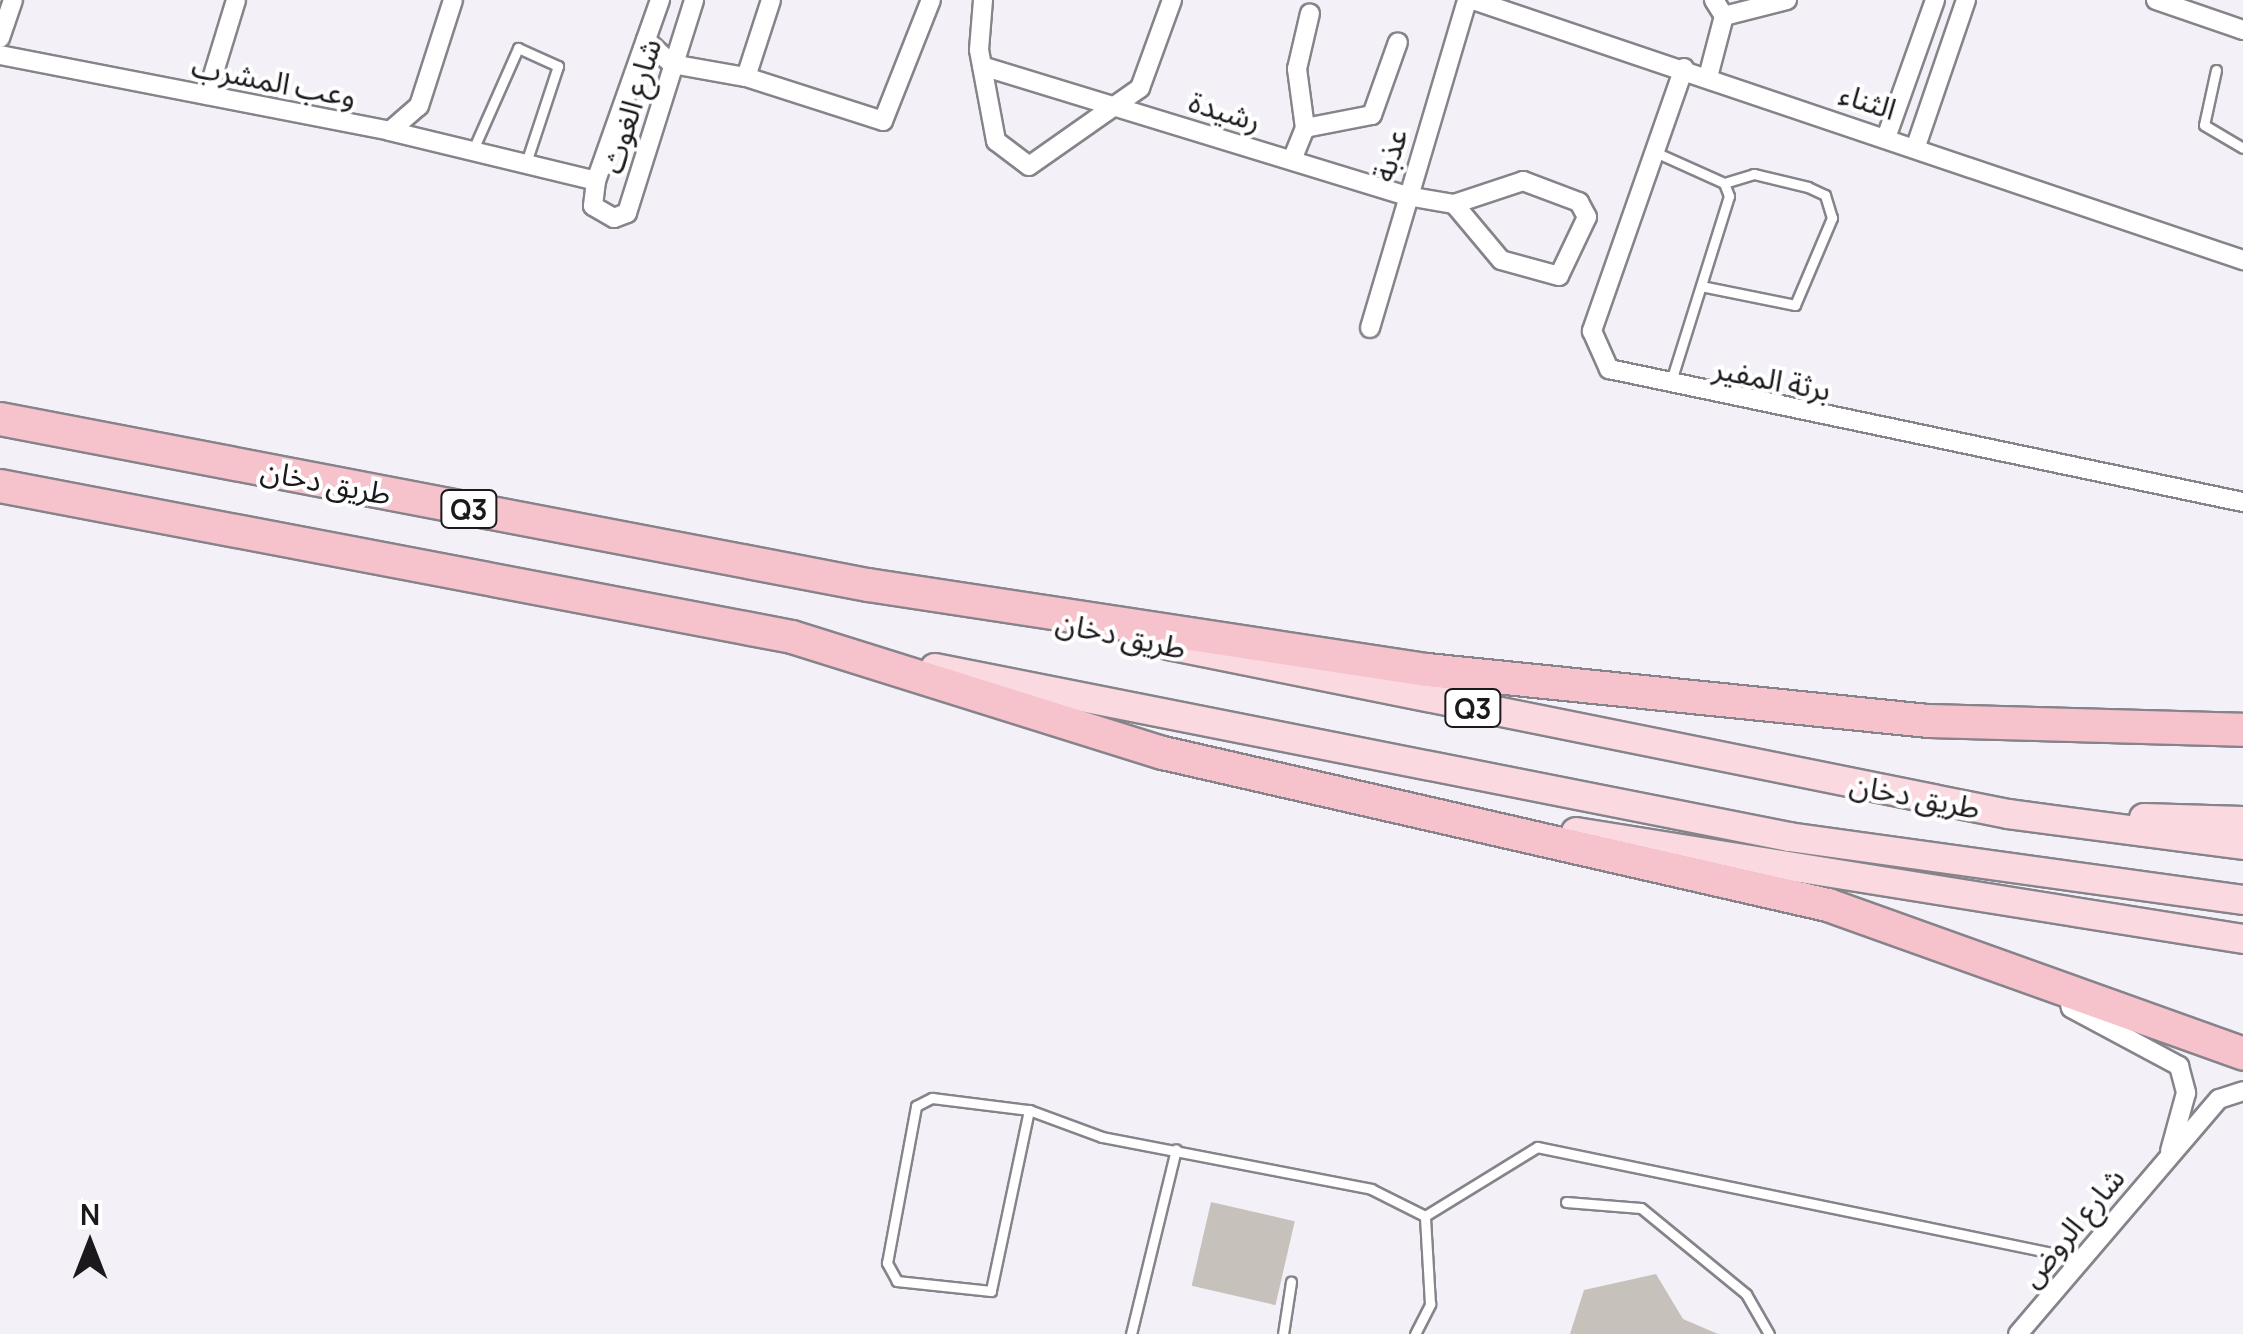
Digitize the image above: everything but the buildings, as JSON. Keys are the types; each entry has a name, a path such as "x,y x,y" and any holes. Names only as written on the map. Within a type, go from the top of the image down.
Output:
{"highway":[{"name":"طريق دخان","path":"0,419 939,598"},
{"name":"طريق دخان","path":"0,486 792,637"},
{"path":"939,598 1053,606 1426,670 1928,721 2243,730"},
{"path":"792,637 1163,754 1750,884 2066,986 2243,1054"}],"main road":[{"name":"طريق دخان","path":"939,598 2008,814 2243,845"},
{"name":"طريق دخان","path":"792,637 1789,837 2243,900"},
{"path":"2008,814 2243,821"},
{"path":"1484,826 1546,827 2243,939"}],"street":[{"path":"0,38 12,0"},
{"path":"206,95 236,0"},
{"name":"وعب المشرب","path":"0,56 390,131 419,106 453,0"},
{"name":"شارع الغوث","path":"660,0 596,181 597,212 623,216 694,0"},
{"path":"746,76 772,0"},
{"path":"646,40 672,64 746,76 883,121 931,0"},
{"path":"982,0 982,66 996,141 1020,165 1045,161 1107,104 1147,79 1172,0"},
{"name":"الثناء","path":"1470,0 1887,136 2243,260"},
{"name":"عذبة","path":"1370,328 1407,196 1470,0"},
{"path":"1708,77 1719,8 1787,0"},
{"path":"1887,136 1936,0"},
{"path":"1916,146 1966,0"},
{"path":"2156,0 2205,8 2243,30"},
{"path":"1292,160 1305,128 1298,69 1310,13"},
{"path":"1305,128 1372,116 1398,42"},
{"name":"رشيدة","path":"982,66 1407,196 1454,204 1523,181 1579,202 1587,216 1559,276 1500,260 1454,204"},
{"name":"برثة المفير","path":"1684,68 1653,151 1592,345 1619,376 2243,502"},
{"path":"390,131 596,181"},
{"name":"شارع الروض","path":"2066,986 2071,1008 2179,1066 2186,1093 2168,1156"},
{"name":"شارع الروض","path":"2018,1334 2219,1099 2243,1091"}],"lane":[{"path":"472,152 518,48 558,66 526,166"},
{"path":"2216,70 2204,125 2243,148"},
{"path":"1653,151 1724,182 1754,174 1825,195 1832,218 1795,305 1701,286"},
{"path":"1670,386 1728,209 1724,182"},
{"path":"1029,1110 991,1291 897,1280 886,1263 916,1106 932,1098 1029,1110 1102,1137 1370,1189 1425,1216"},
{"path":"1425,1216 1537,1147 2081,1259"},
{"path":"1132,1334 1176,1149"},
{"path":"1566,1202 1642,1208 1746,1294 1768,1334"},
{"path":"1415,1334 1430,1304 1425,1216"},
{"path":"1283,1334 1291,1282"}]}
